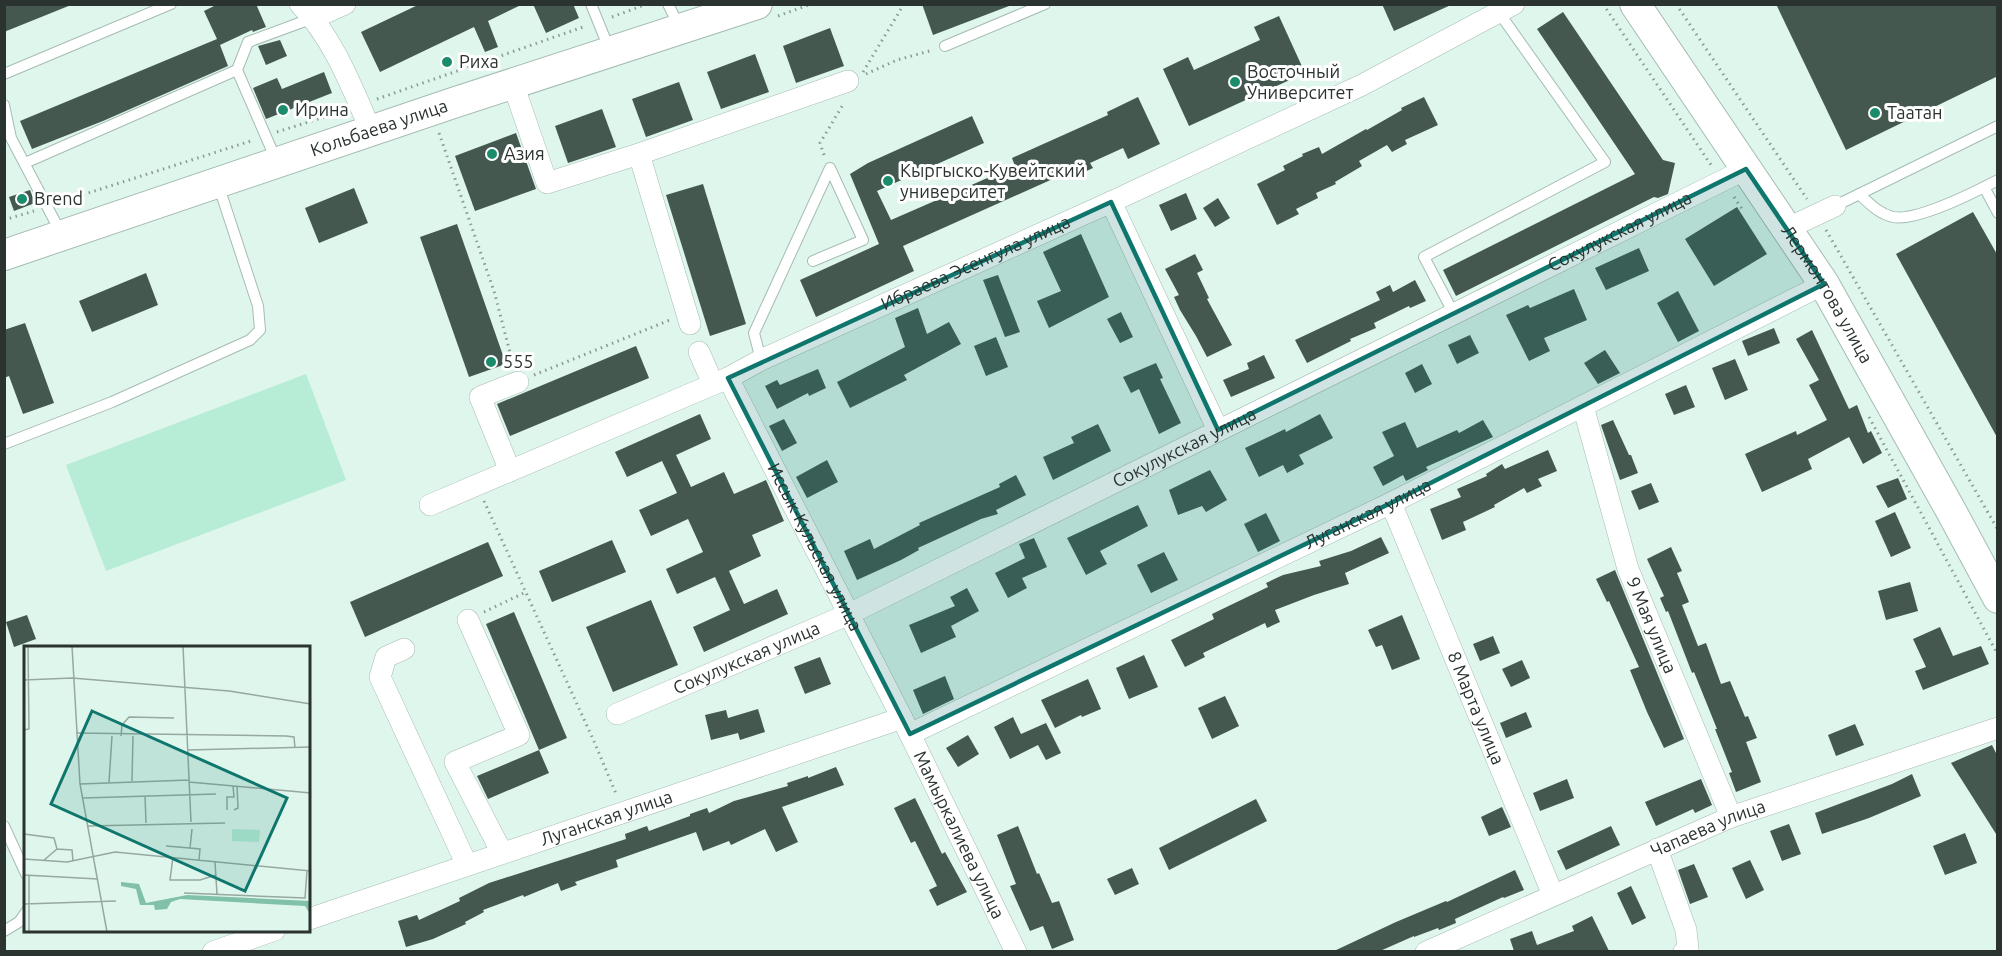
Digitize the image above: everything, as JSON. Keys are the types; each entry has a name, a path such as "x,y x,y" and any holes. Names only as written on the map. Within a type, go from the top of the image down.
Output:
{"main road":[{"name":"Лермонтова улица","path":"1635,4 1734,175 1786,229 1824,284 1998,598"},
{"name":"Кольбаева улица","path":"4,255 218,183 272,149 365,118 513,84 610,52 674,17 753,5"}],"street":[{"path":"345,4 307,11 330,45 365,118"},
{"name":"Ибраева Эсенгула улица","path":"430,505 720,381 761,360 1111,202 1362,85 1508,7"},
{"path":"513,84 547,183 639,154 854,79"},
{"path":"639,154 688,319"},
{"name":"Сокулукская улица","path":"617,714 849,614 1734,175"},
{"path":"1111,202 1218,430"},
{"path":"1786,229 1835,206"},
{"name":"Луганская улица","path":"310,919 623,812 906,727 1395,513 1586,416 1824,284"},
{"name":"Иссык-Кульская улица","path":"699,352 720,381 849,614 906,727"},
{"path":"510,471 480,398 518,382"},
{"name":"9 Мая улица","path":"1586,416 1628,569 1731,817"},
{"name":"8 Марта улица","path":"1395,513 1553,895"},
{"path":"468,620 519,735 455,762 502,853"},
{"path":"405,649 386,657 380,677 467,865"},
{"name":"Мамыркалиева улица","path":"906,727 1016,951"},
{"name":"Чапаева улица","path":"1426,951 1731,817 1998,728"},
{"path":"1657,849 1686,930 1688,949 1684,951"},
{"path":"213,951 270,932"}],"lane":[{"path":"4,74 171,4"},
{"path":"591,4 610,52"},
{"path":"945,46 1045,4"},
{"path":"1454,314 1424,257 1605,162 1508,7"},
{"path":"25,163 237,70 248,42 307,11"},
{"path":"237,70 272,149"},
{"path":"4,105 8,139 25,163 62,236"},
{"path":"1835,206 1998,126"},
{"path":"761,360 754,333 830,168 863,240 813,261"},
{"path":"1859,194 1876,210 1896,218 1960,200 1998,180"},
{"path":"4,444 112,402 250,340 260,330 258,306 218,183"},
{"path":"1984,187 1998,213"},
{"path":"4,826 24,870"},
{"path":"4,931 19,922 24,915"}],"path":[{"path":"4,220 272,149 365,118 647,4"},
{"path":"1603,4 1734,175 1743,209"},
{"path":"854,79 897,60 945,46"},
{"path":"438,132 494,291 518,382 688,319"},
{"path":"1864,408 1998,655"},
{"path":"476,485 593,739 623,812"},
{"path":"468,620 526,592"}],"highlighted area":[{"path":"1746,169 1824,284 1391,503 910,734 728,378 1111,202 1218,430"}],"green space":[{"path":"306,374 346,480 106,571 66,465"}],"building":[{"path":"4,4 71,4 71,5 4,32"},
{"path":"218,4 256,4 266,27 253,32 252,30 220,45 228,66 103,121 32,149 20,121 217,39 204,11"},
{"path":"420,4 523,4 488,21 498,47 485,52 474,27 380,72 361,32"},
{"path":"533,4 573,4 579,18 546,33"},
{"path":"922,4 1009,4 1009,6 933,35"},
{"path":"1382,4 1453,4 1394,31"},
{"name":"Таатан","path":"1776,4 1998,4 1998,76 1846,150"},
{"path":"1563,12 1663,160 1675,163 1668,194 1658,198 1654,197 1456,296 1443,270 1635,174 1537,29"},
{"path":"1279,16 1305,73 1189,126 1163,69 1188,57 1194,70 1260,40 1254,27"},
{"path":"830,28 844,66 796,83 783,46"},
{"path":"280,40 287,56 266,65 258,46"},
{"path":"755,54 769,92 721,109 707,72"},
{"path":"324,72 332,93 266,119 253,88 277,78 282,89"},
{"path":"679,82 693,120 646,137 632,99"},
{"path":"1138,97 1160,144 1128,159 1123,148 1090,163 1093,168 1078,175 1075,169 903,246 914,271 816,317 800,280 879,244 850,174 868,163 972,116 984,143 877,191 891,220 1015,166 1012,158 1108,115 1107,112"},
{"path":"1424,97 1438,125 1405,140 1407,144 1392,152 1387,145 1359,161 1362,166 1335,182 1336,184 1316,193 1318,198 1296,209 1299,214 1277,225 1257,184 1285,170 1283,166 1303,156 1302,154 1319,147 1322,154"},
{"path":"602,109 616,147 568,163 555,126"},
{"path":"516,133 536,189 475,211 455,156"},
{"path":"703,184 746,324 710,336 666,195"},
{"path":"354,188 368,223 319,243 305,208"},
{"path":"30,190 35,203 14,211 9,197"},
{"path":"1186,193 1197,219 1171,231 1159,205"},
{"path":"1218,198 1230,218 1215,227 1203,208"},
{"path":"1737,207 1767,254 1714,286 1685,239"},
{"path":"1973,212 1998,256 1998,439 1896,254"},
{"path":"457,224 506,364 469,377 420,237"},
{"path":"1081,234 1109,297 1049,328 1037,301 1061,291 1043,252"},
{"path":"1639,248 1649,271 1606,290 1595,268"},
{"path":"1195,254 1203,270 1197,273 1209,298 1207,299 1232,345 1207,357 1180,310 1174,297 1179,295 1165,269"},
{"path":"146,273 158,305 92,332 79,301"},
{"path":"998,275 1020,332 1005,337 983,280"},
{"path":"1415,280 1426,301 1410,308 1409,306 1374,323 1376,328 1350,339 1351,341 1307,363 1295,340 1380,300 1376,292 1390,285 1393,292"},
{"path":"1574,289 1587,320 1544,338 1550,351 1529,361 1506,315 1528,305 1530,308"},
{"path":"1678,291 1699,331 1678,342 1657,303"},
{"path":"918,308 927,334 949,322 961,344 904,375 907,380 850,408 837,382 905,347 895,318"},
{"path":"1121,312 1133,337 1120,343 1107,319"},
{"path":"25,323 54,403 23,414 9,376 4,378 4,330"},
{"path":"1774,328 1780,343 1748,356 1742,341"},
{"path":"1812,330 1849,409 1857,405 1868,433 1871,431 1882,453 1863,464 1849,437 1808,459 1812,469 1762,492 1745,454 1796,431 1797,435 1827,420 1809,385 1819,380 1796,339"},
{"path":"1470,335 1479,353 1457,364 1448,345"},
{"path":"996,337 1008,367 986,376 974,346"},
{"path":"636,346 649,378 510,436 497,404"},
{"path":"1605,350 1620,373 1598,384 1584,363"},
{"path":"1264,355 1275,378 1231,397 1223,380 1249,369 1247,363"},
{"path":"1735,359 1748,390 1725,400 1712,368"},
{"path":"1156,363 1163,378 1160,379 1181,423 1159,434 1139,389 1131,393 1123,377"},
{"path":"1422,364 1432,384 1415,393 1405,373"},
{"path":"818,369 826,388 809,396 808,393 777,409 765,386 777,380 780,385"},
{"path":"1686,385 1695,407 1674,415 1665,394"},
{"path":"700,414 711,439 676,455 691,487 724,472 734,494 766,480 784,521 752,535 761,556 729,571 744,604 777,589 788,614 704,652 693,627 730,610 715,577 677,594 666,569 703,552 688,519 651,536 639,510 677,493 662,461 627,477 615,452"},
{"path":"1320,414 1333,438 1299,455 1304,464 1287,473 1283,465 1259,477 1245,448 1285,429 1286,432"},
{"path":"784,419 797,443 782,451 769,426"},
{"path":"1483,420 1493,437 1426,467 1428,470 1406,481 1403,475 1383,486 1373,467 1394,456 1382,432 1405,422 1417,448 1457,430 1459,433"},
{"path":"1613,420 1638,473 1620,480 1601,425"},
{"path":"1098,424 1111,451 1053,480 1043,457 1074,443 1071,437"},
{"path":"1548,450 1557,471 1538,479 1542,486 1527,493 1524,488 1494,505 1495,507 1463,522 1466,530 1442,540 1430,509 1461,497 1457,489 1487,476 1486,474 1502,464 1505,469"},
{"path":"827,460 838,482 807,498 796,477"},
{"path":"1210,470 1227,500 1206,512 1202,506 1178,515 1169,490"},
{"path":"1016,475 1026,495 996,510 998,514 981,519 918,548 919,550 901,560 857,580 844,551 870,539 874,549 920,525 919,523 1000,487 999,484"},
{"path":"1898,478 1907,499 1888,508 1876,486"},
{"path":"1651,483 1659,502 1639,510 1631,491"},
{"path":"1138,505 1148,526 1100,551 1107,564 1086,575 1067,538"},
{"path":"1895,512 1911,548 1891,557 1875,521"},
{"path":"1266,513 1280,541 1258,552 1244,524"},
{"path":"1381,537 1389,553 1345,573 1349,584 1275,610 1280,622 1267,628 1265,623 1203,653 1205,657 1185,667 1171,640 1214,619 1212,614 1268,587 1266,583 1283,575 1321,566 1319,561 1351,551"},
{"path":"1034,538 1047,567 1022,578 1027,588 1008,598 995,573 1025,558 1019,544"},
{"path":"612,540 626,572 552,602 539,571"},
{"path":"488,542 503,576 365,637 350,602"},
{"path":"1671,547 1682,571 1677,573 1689,602 1682,605 1698,646 1706,643 1721,684 1730,681 1745,717 1748,716 1757,738 1746,742 1761,782 1736,792 1729,773 1732,772 1715,729 1717,729 1668,611 1666,612 1660,598 1664,596 1647,559"},
{"path":"1164,552 1178,580 1151,593 1137,565"},
{"path":"1615,570 1684,739 1664,748 1630,670 1639,667 1609,601 1607,602 1596,579"},
{"path":"1910,582 1918,611 1886,620 1878,591"},
{"path":"967,588 979,611 951,626 956,637 921,653 909,625 955,606 950,597"},
{"path":"651,600 678,665 613,692 586,627"},
{"path":"514,612 567,738 539,750 486,624"},
{"path":"27,615 36,639 14,647 6,622"},
{"path":"1402,615 1420,659 1392,670 1382,645 1376,647 1368,630"},
{"path":"1940,627 1953,656 1981,646 1989,664 1923,690 1915,671 1926,667 1913,639"},
{"path":"1493,636 1500,653 1480,661 1473,644"},
{"path":"1144,655 1158,687 1129,699 1116,668"},
{"path":"820,657 831,684 805,694 794,667"},
{"path":"1522,660 1530,678 1511,687 1502,669"},
{"path":"945,676 954,699 923,714 913,690"},
{"path":"1088,679 1101,709 1082,717 1081,715 1055,728 1041,700"},
{"path":"1225,696 1239,726 1212,739 1198,708"},
{"path":"758,709 765,732 740,740 738,733 711,740 705,715 726,710 728,718"},
{"path":"1526,712 1532,727 1506,738 1500,723"},
{"path":"1013,717 1021,734 1046,723 1061,753 1046,760 1038,745 1010,759 994,727"},
{"path":"1855,724 1864,745 1836,756 1828,735"},
{"path":"968,735 979,754 958,767 946,748"},
{"path":"1992,745 1998,757 1998,837 1951,763"},
{"path":"539,750 549,773 488,799 477,776"},
{"path":"836,767 844,785 782,807 798,842 776,852 765,829 731,845 729,841 703,851 696,832 616,860 618,867 575,882 577,885 561,891 558,883 483,910 484,912 465,922 466,924 433,939 406,947 398,921 417,915 419,920 460,901 459,898 489,883 626,839 625,834 647,826 649,831 707,808 709,813 734,801 788,786 787,783"},
{"path":"1912,774 1921,796 1869,818 1822,834 1815,813 1892,784"},
{"path":"1567,779 1574,798 1540,811 1533,793"},
{"path":"1701,779 1712,805 1695,813 1693,809 1656,826 1645,802"},
{"path":"915,798 942,854 945,852 967,892 937,906 929,890 937,886 915,841 911,843 894,808"},
{"path":"1256,799 1267,821 1169,870 1159,848"},
{"path":"1502,807 1511,827 1489,836 1481,817"},
{"path":"1789,824 1801,854 1782,861 1770,831"},
{"path":"1018,826 1037,874 1039,873 1052,903 1059,901 1074,940 1052,949 1043,926 1030,931 1010,886 1016,884 997,835"},
{"path":"1611,826 1620,845 1566,870 1557,851"},
{"path":"1965,833 1977,863 1945,875 1933,846"},
{"path":"1750,860 1764,890 1746,899 1732,868"},
{"path":"1694,864 1708,897 1690,904 1678,870"},
{"path":"1132,868 1139,884 1115,895 1107,879"},
{"path":"1515,870 1524,890 1455,919 1456,923 1414,936 1380,951 1334,951 1396,922 1447,902"},
{"path":"1631,886 1646,918 1632,925 1617,893"},
{"path":"1592,916 1609,951 1514,951 1510,939 1532,931 1537,945 1574,931 1572,926"}],"place":[{"name":"Риха","path":"447,62"},
{"name":"Восточный Университет","path":"1235,82"},
{"name":"Ирина","path":"283,110"},
{"name":"Таатан","path":"1875,113"},
{"name":"Азия","path":"492,154"},
{"name":"Кыргыско-Кувейтский университет","path":"888,181"},
{"name":"Brend","path":"22,199"},
{"name":"555","path":"491,362"}]}
